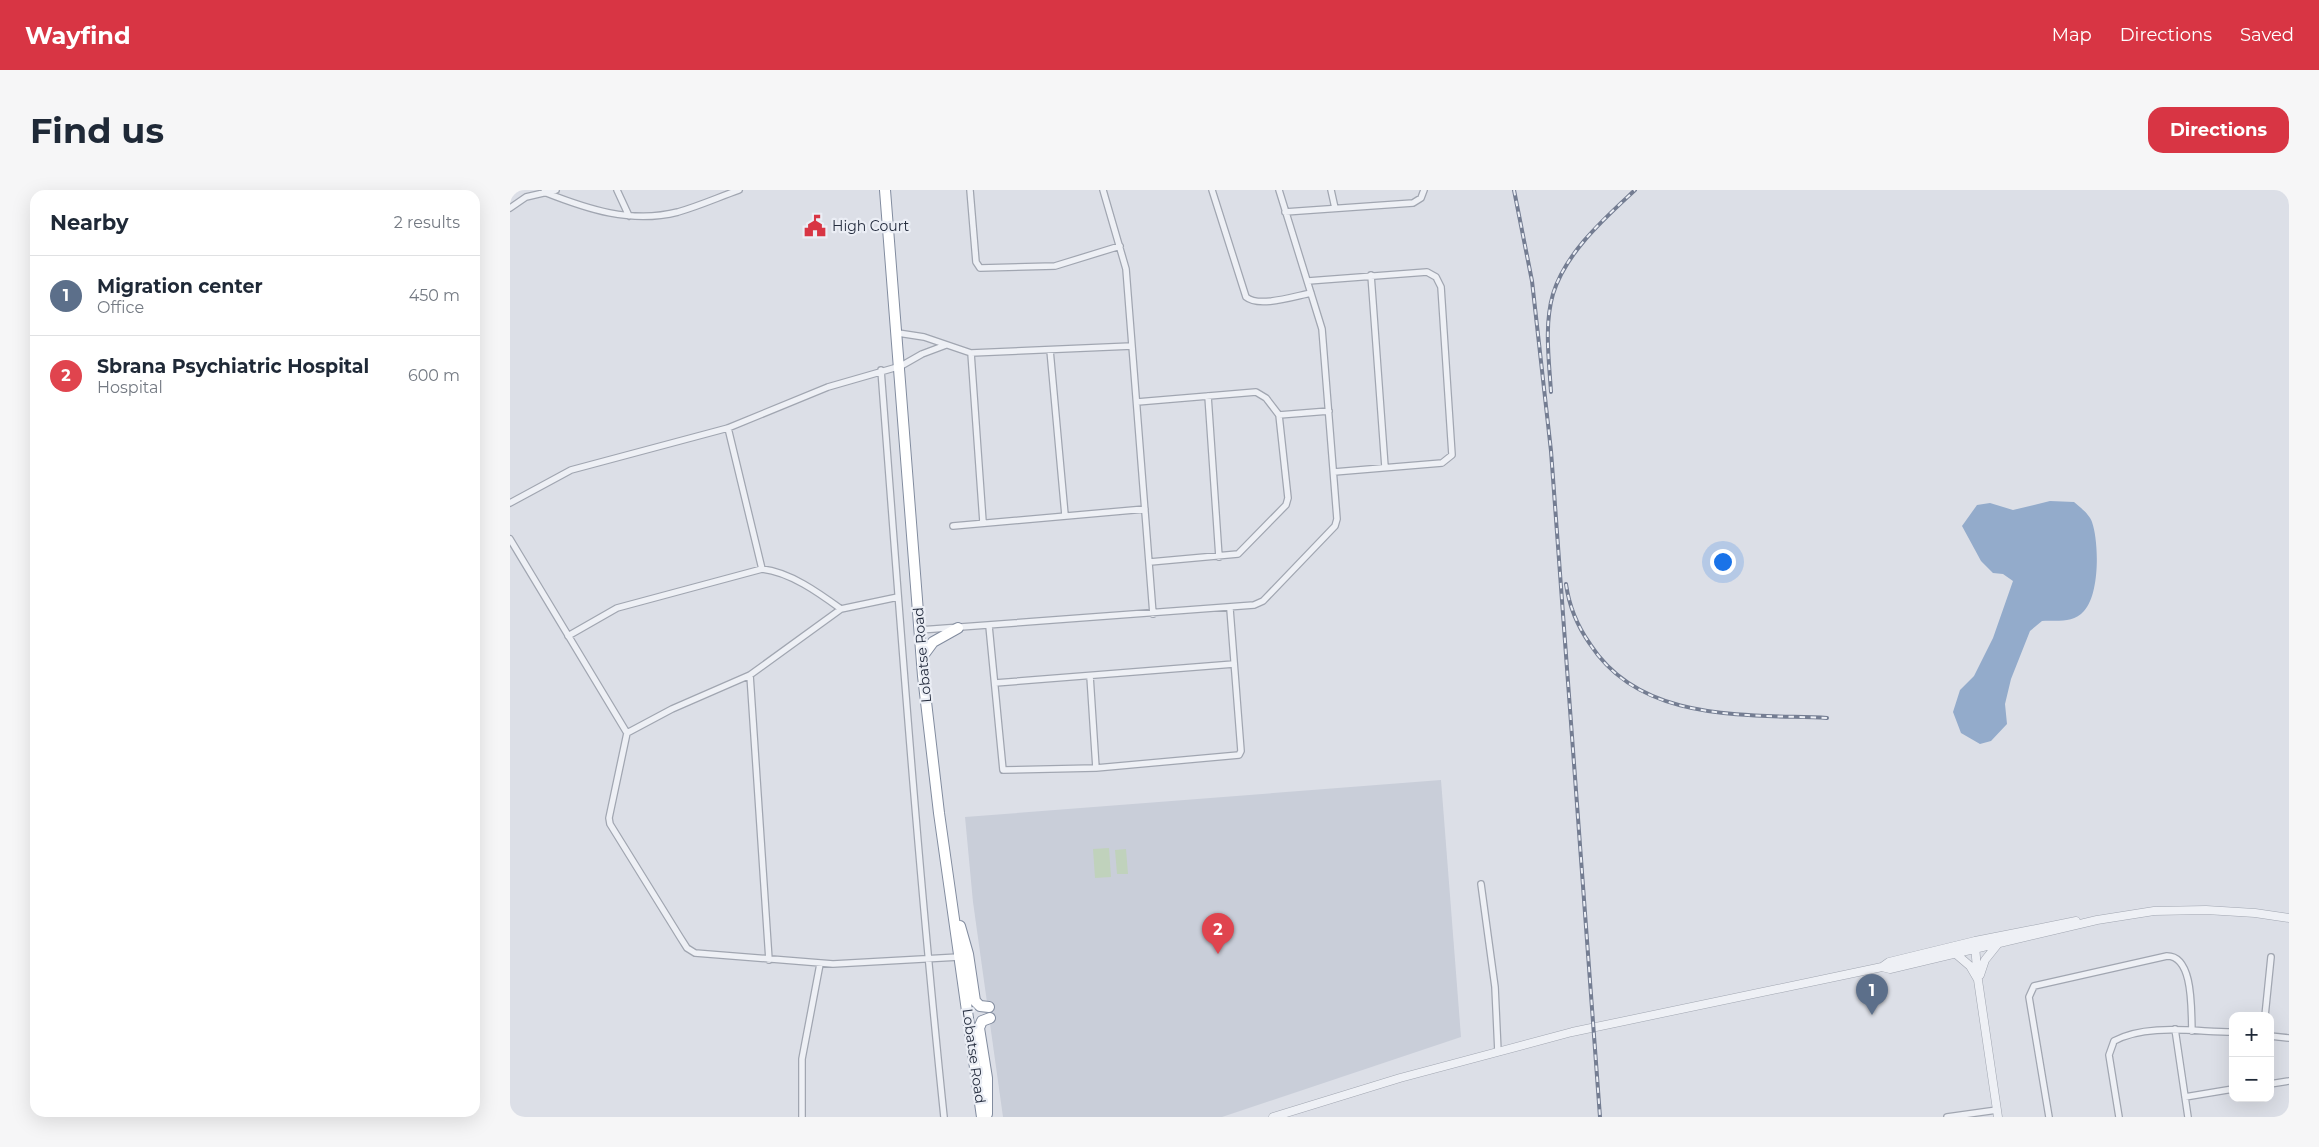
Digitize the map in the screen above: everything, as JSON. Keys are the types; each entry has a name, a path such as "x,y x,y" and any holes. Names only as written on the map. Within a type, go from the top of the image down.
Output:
{"highway":[{"name":"Lobatse Road","path":"885,190 901,366 922,657 939,813 982,1117"},
{"path":"922,657 932,642 958,628"},
{"path":"950,889 968,954 975,1001 980,1006 989,1007"},
{"path":"987,1117 987,1078 979,1028 982,1021 990,1018"}],"street":[{"path":"510,208 526,197 556,190"},
{"path":"617,190 629,216"},
{"path":"544,192 589,209 629,216 652,216 676,212 739,190"},
{"path":"970,190 976,262 980,268 1055,266 1120,246"},
{"path":"1103,190 1126,268 1153,614"},
{"path":"1212,190 1246,297 1254,302 1265,302 1311,293"},
{"path":"920,630 1252,606 1263,601 1335,526 1337,519 1334,472 1322,329 1279,190"},
{"path":"1331,190 1335,208"},
{"path":"1286,212 1414,203 1421,198 1424,190"},
{"path":"1308,281 1426,272 1433,274 1441,287 1453,452 1442,463 1334,472"},
{"path":"1371,276 1386,467"},
{"path":"898,332 917,335 946,346 971,352 1132,346"},
{"path":"510,503 571,470 728,428 828,387 881,370 901,366 922,354 946,346"},
{"path":"1050,350 1065,515"},
{"path":"971,352 984,522"},
{"path":"881,370 928,959 944,1117"},
{"path":"1137,402 1258,392 1266,398 1279,414 1288,500 1241,552 1219,557 1150,562"},
{"path":"1208,396 1219,557"},
{"path":"1279,414 1329,411"},
{"path":"728,428 762,569"},
{"path":"953,526 1145,509"},
{"path":"510,539 627,733 608,814 610,824 687,948 695,953 820,964 959,957"},
{"path":"568,636 617,608 762,569 781,574 823,596 841,609"},
{"path":"627,733 672,709 750,676 841,609 898,597"},
{"path":"989,626 1005,771 1096,768 1239,755 1241,751 1230,609"},
{"path":"996,683 1234,664"},
{"path":"750,676 769,960"},
{"path":"1090,676 1096,768"},
{"path":"1481,884 1495,987 1498,1052"},
{"path":"1273,1117 1400,1078 1579,1030 1882,968 1890,969 2098,920 2181,909 2255,913 2289,918"},
{"path":"1882,968 1888,962 1975,941 2084,919 2098,920"},
{"path":"1947,1117 1998,1114 1978,980 1975,941"},
{"path":"1978,980 1985,960 1997,945"},
{"path":"1956,954 1970,966 1978,980"},
{"path":"2049,1117 2029,997 2034,986 2167,956 2176,958 2181,961 2187,972 2192,1031"},
{"path":"2265,1012 2271,957"},
{"path":"802,1117 802,1059 820,964"},
{"path":"2174,1029 2188,1117"},
{"path":"2119,1117 2109,1055 2111,1044 2127,1036 2174,1029 2229,1032"},
{"path":"2274,1036 2289,1038"},
{"path":"2274,1083 2289,1080"},
{"path":"2185,1097 2229,1091"}],"shaded area":[{"path":"1441,780 1461,1037 1222,1117 1003,1117 973,902 965,817"}],"green space":[{"path":"1109,848 1111,877 1095,878 1093,849"},
{"path":"1126,849 1128,874 1117,874 1115,850"}],"water":[{"path":"2050,501 2074,502 2091,519 2097,554 2093,593 2089,603 2080,615 2070,620 2042,621 2030,631 2011,679 2005,704 2007,724 1991,741 1980,744 1961,733 1953,712 1960,690 1974,676 1993,638 2013,581 2003,574 1993,573 1981,561 1962,526 1977,505 1990,503 2013,510"}],"railway":[{"path":"1514,190 1532,281 1551,451 1600,1117"},
{"path":"1551,392 1548,343 1549,318 1553,294 1559,279 1576,250 1587,237 1635,190"},
{"path":"1566,584 1575,616 1590,644 1611,670 1637,688 1666,701 1697,709 1729,714 1827,718"}],"place":[{"name":"High Court","path":"815,226"},
{"name":"Sbrana Psychiatric Hospital","path":"1218,954"},
{"name":"Migration center","path":"1872,1015"}]}
